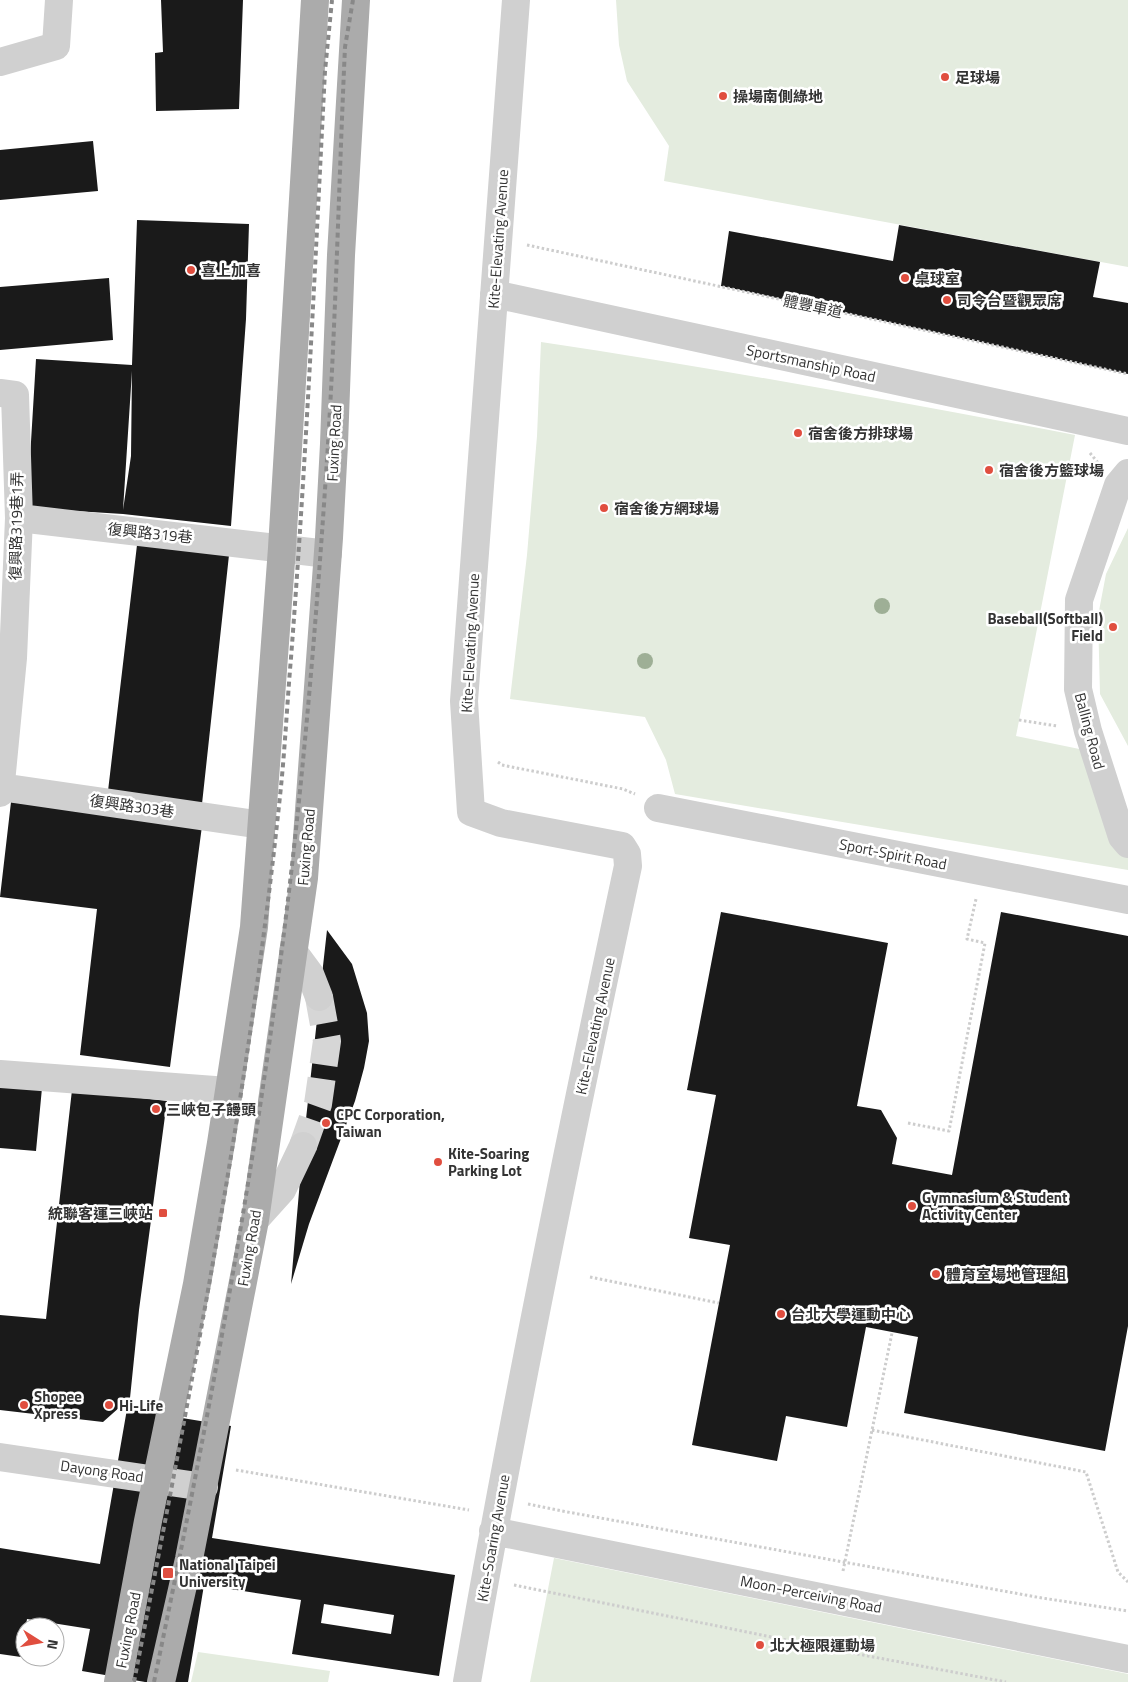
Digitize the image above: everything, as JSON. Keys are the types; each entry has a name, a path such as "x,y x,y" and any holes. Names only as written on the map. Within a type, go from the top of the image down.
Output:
{"main road":[{"name":"Fuxing Road","path":"118,1682 148,1521 197,1284 254,927 282,548 315,0"},
{"name":"Fuxing Road","path":"161,1682 204,1487 255,1220 304,878 328,554 340,265 356,0"}],"street":[{"path":"0,62 56,46 59,0"},
{"name":"Kite-Elevating Avenue","path":"516,0 464,700 471,812 501,823 622,846 627,854 628,866 520,1394"},
{"name":"Sportsmanship Road","path":"494,294 1128,432"},
{"name":"復興路319巷1弄","path":"0,790 6,658 19,518 7,394"},
{"name":"Balling Road","path":"1123,479 1078,600 1078,690 1088,732 1122,837 1128,844"},
{"name":"復興路319巷","path":"19,518 328,554"},
{"name":"復興路303巷","path":"0,790 262,825"},
{"name":"Sport-Spirit Road","path":"658,808 1128,900"},
{"path":"293,950 310,974 319,997"},
{"path":"0,1074 228,1091"},
{"path":"255,1220 282,1190 303,1146"},
{"name":"Kite-Soaring Avenue","path":"468,1682 520,1394"},
{"name":"Dayong Road","path":"0,1457 204,1487"},
{"name":"Moon-Perceiving Road","path":"497,1514 838,1599 1128,1659"}],"path":[{"name":"體豐車道","path":"498,242 529,245 1128,374"},
{"path":"1087,450 1123,479"},
{"path":"1019,720 1088,732"},
{"path":"908,1123 949,1131 985,944 967,940 982,872"},
{"path":"590,1277 719,1303"},
{"path":"838,1599 844,1561 892,1333"},
{"path":"872,1430 1086,1472 1118,1572 1128,1582"},
{"path":"244,1471 497,1514 562,1511 1042,1598 1128,1611"},
{"path":"514,1585 1006,1682"}],"shaded area":[{"name":"足球場","path":"616,0 1128,0 1128,267 664,181 669,146 627,81 619,45"},
{"path":"541,342 808,386 1075,435 1016,736 1094,752 1128,844 1128,870 675,794 666,760 645,717 510,699 527,555 537,436"},
{"name":"Baseball(Softball) Field","path":"1128,528 1128,746 1100,694 1098,616 1106,574"},
{"name":"北大極限運動場","path":"554,1558 1128,1674 1128,1682 530,1682"},
{"path":"198,1652 330,1671 328,1682 191,1682"}],"building":[{"path":"161,0 243,0 239,109 156,111 155,53 163,52"},
{"path":"93,141 98,191 0,200 0,150"},
{"path":"137,220 249,224 246,319 231,526 123,514 27,508 36,359 132,365","holes":["132,371 131,456 123,510"]},
{"name":"桌球室","path":"899,225 1100,262 1093,297 1128,303 1128,374 721,286 729,231 893,261"},
{"path":"109,278 113,340 0,350 0,287"},
{"path":"137,545 229,555 202,804 108,791"},
{"path":"11,802 202,826 170,1067 80,1055 97,909 0,897"},
{"name":"Gymnasium & Student Activity Center","path":"721,912 888,943 857,1106 881,1110 897,1138 892,1164 952,1175 1001,912 1128,936 1128,1326 1105,1451 904,1413 918,1337 866,1327 847,1427 786,1416 777,1461 692,1445 730,1245 689,1238 716,1095 687,1090"},
{"name":"CPC Corporation, Taiwan","path":"327,930 352,964 367,1013 369,1041 355,1101 309,1224 291,1284 303,1146"},
{"path":"0,1085 42,1088 36,1151 0,1148"},
{"path":"72,1090 167,1101 139,1310 130,1398 103,1422 0,1410 0,1315 46,1319"},
{"path":"127,1409 231,1426 212,1538 455,1575 439,1676 292,1654 301,1600 204,1585 188,1682 145,1682 82,1671 90,1629 65,1625 65,1617 15,1617 15,1656 0,1654 0,1548 100,1564","holes":["324,1604 394,1615 391,1634 321,1623"]}],"tunnel":[{"path":"303,1146 318,1104 327,1041 319,997"}],"railway":[{"path":"134,1682 217,1240 252,1019 267,908 282,779 296,585 310,364 325,71 332,0"},
{"path":"154,1682 225,1320 269,1047 289,892 309,700 324,508 333,345 345,47 353,0"}],"place":[{"name":"足球場","path":"945,77"},
{"name":"操場南側綠地","path":"723,96"},
{"name":"喜上加喜","path":"191,270"},
{"name":"桌球室","path":"905,278"},
{"name":"司令台暨觀眾席","path":"947,300"},
{"name":"宿舍後方排球場","path":"798,433"},
{"name":"宿舍後方籃球場","path":"989,470"},
{"name":"宿舍後方網球場","path":"604,508"},
{"name":"Baseball(Softball) Field","path":"1113,627"},
{"name":"三峽包子饅頭","path":"156,1109"},
{"name":"CPC Corporation, Taiwan","path":"326,1123"},
{"name":"Kite-Soaring Parking Lot","path":"438,1162"},
{"name":"Gymnasium & Student Activity Center","path":"912,1206"},
{"name":"統聯客運三峽站","path":"163,1213"},
{"name":"體育室場地管理組","path":"936,1274"},
{"name":"台北大學運動中心","path":"781,1314"},
{"name":"Shopee Xpress","path":"24,1405"},
{"name":"Hi-Life","path":"109,1405"},
{"name":"National Taipei University","path":"168,1573"},
{"name":"北大極限運動場","path":"760,1645"}]}
